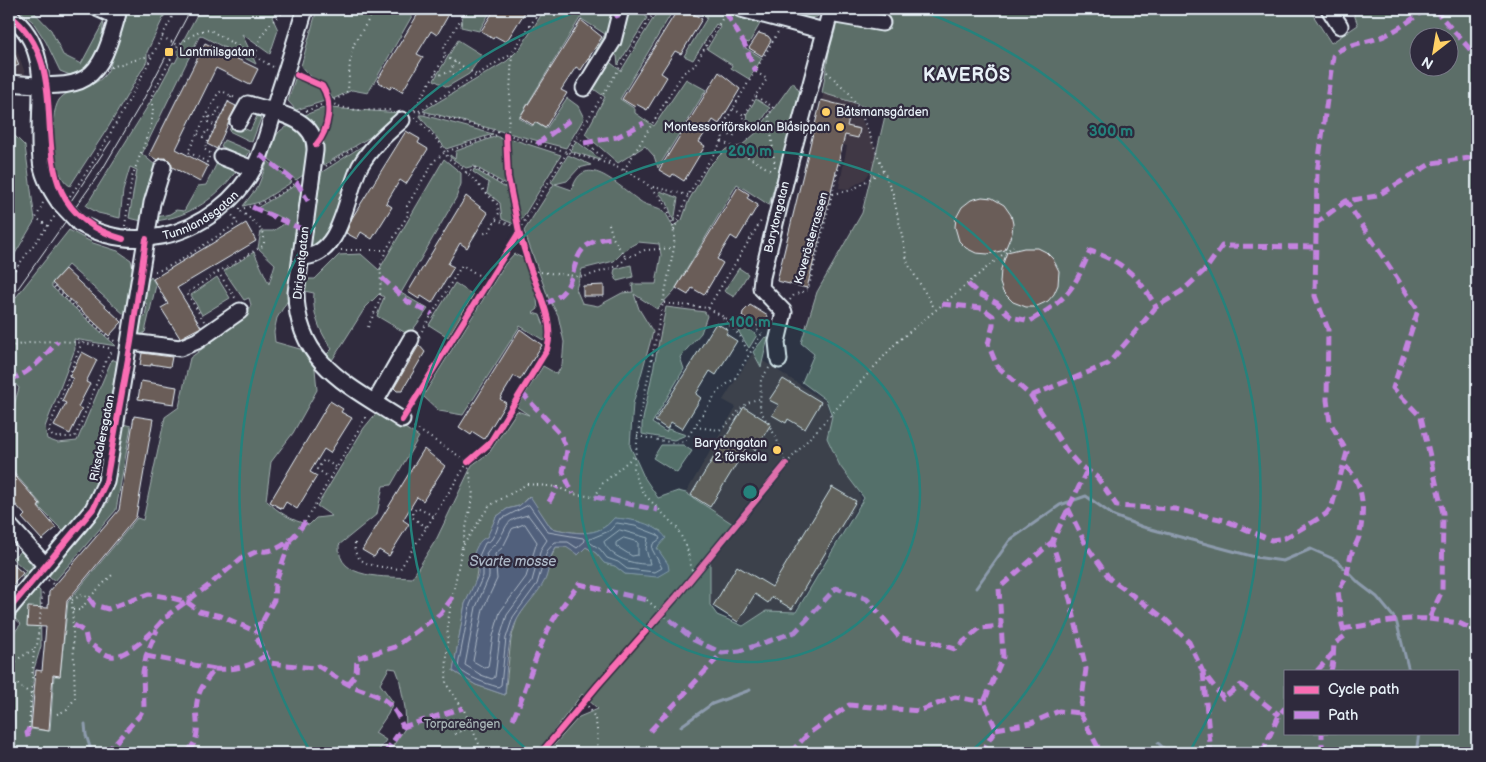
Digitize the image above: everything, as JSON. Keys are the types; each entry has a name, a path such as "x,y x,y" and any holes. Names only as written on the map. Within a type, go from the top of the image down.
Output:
{"street":[{"path":"9,83 42,86 78,82 96,71 110,42 118,13 99,9"},
{"name":"Tunnlandsgatan","path":"9,15 30,39 38,60 42,86 40,159 45,177 61,205 79,222 101,234 123,239 146,239 176,233 202,220 237,192 253,169 274,112 305,9"},
{"path":"584,88 613,40 621,9"},
{"path":"741,9 758,11 784,21 824,31"},
{"path":"1329,9 1340,26"},
{"path":"830,11 882,23"},
{"name":"Barytongatan","path":"784,312 761,288 762,276 830,11"},
{"path":"238,122 248,104"},
{"name":"Dirigentgatan","path":"248,104 290,118 305,126 311,132 316,144 296,305 297,316 307,342 329,372 402,420"},
{"path":"301,256 316,255 327,247 335,234 361,165 401,113"},
{"path":"216,155 253,169"},
{"name":"Riksdalersgatan","path":"9,609 93,509 106,482 127,344 152,203 163,167"},
{"path":"127,344 180,348 197,341 240,311"},
{"path":"779,360 777,342 784,312"},
{"path":"375,402 411,339"},
{"path":"9,525 45,565"}],"path":[{"path":"9,278 48,226 111,130 175,11 170,9"},
{"path":"256,56 260,36 271,22 288,9"},
{"path":"290,118 343,96 348,90 350,61 354,44 375,9"},
{"path":"468,9 444,47 445,56 412,114 440,143 448,158 466,172 497,204 499,209 496,220 489,232 481,234"},
{"path":"419,111 512,53 541,9"},
{"path":"483,753 463,708 446,684 448,622 473,495 468,462 402,420 656,9"},
{"path":"624,170 683,73 694,66 728,9"},
{"path":"674,230 688,195 722,141 721,129 756,72 784,21"},
{"path":"123,239 132,177 151,126 154,111 151,98 178,45 189,36 207,29 274,67"},
{"path":"162,37 178,45"},
{"path":"512,53 506,135 510,190 519,232"},
{"path":"96,71 152,56"},
{"path":"445,56 477,75"},
{"path":"436,73 439,75 450,72 455,62"},
{"path":"816,63 839,81 860,111 893,194 908,264 935,309"},
{"path":"450,72 456,76 462,66"},
{"path":"721,129 733,137 746,116 744,115 766,79 756,72"},
{"path":"232,95 204,149 216,155 207,162 188,152 218,93 222,91 232,95 248,104"},
{"path":"722,141 777,174 769,115 773,107 755,96"},
{"path":"330,102 338,107 353,109 401,113 414,110 419,111 614,166 652,187 688,195"},
{"path":"206,116 214,116 219,108 224,111"},
{"path":"733,108 744,115"},
{"path":"210,117 208,122 216,126"},
{"path":"197,134 203,137 207,130 212,133"},
{"path":"368,327 380,300 382,264 386,250 408,214 407,206 434,161 445,152 499,134"},
{"path":"576,137 614,166"},
{"path":"466,172 475,168 510,190"},
{"path":"833,194 852,190 884,170"},
{"path":"652,187 664,202 674,230 674,248 637,436 634,457 636,478 651,502 677,528 687,548 693,575"},
{"path":"43,203 36,218 48,226"},
{"path":"210,331 187,293 218,272 263,246 265,241 261,229 238,209"},
{"path":"154,271 160,271 173,264 238,223 232,215"},
{"path":"496,220 518,227"},
{"path":"708,308 762,220"},
{"path":"609,224 613,238 626,258"},
{"path":"779,360 768,369 761,379 760,410 776,437 786,464 885,354 935,309 1013,246"},
{"path":"531,271 584,277 618,266 626,258 645,250 674,248"},
{"path":"337,252 343,249 386,250"},
{"path":"411,339 419,335 462,265 488,281"},
{"path":"218,272 239,304 240,311"},
{"path":"54,287 109,338 127,344"},
{"path":"664,303 708,308 727,319 740,319 777,342"},
{"path":"721,316 740,336 749,354"},
{"path":"637,436 674,443 685,441 718,391 735,378 762,333"},
{"path":"9,347 58,341 82,342 112,350 99,375 92,398 74,437 53,437 49,432 82,342"},
{"path":"695,427 719,430 728,425 748,400 760,398"},
{"path":"305,522 375,402"},
{"path":"462,547 489,506 526,484 557,487 573,494 595,497 602,484 634,457"},
{"path":"330,478 317,469 324,460 336,468"},
{"path":"355,543 356,554 362,560 371,565 400,569 468,462"},
{"path":"426,527 412,517 413,512 421,508 434,516"},
{"path":"73,610 81,610 89,598 114,573"},
{"path":"52,583 55,586"},
{"path":"9,669 18,659 37,646 42,610 42,586"},
{"path":"57,714 67,710 75,698 73,610 71,599 82,595 89,598"},
{"path":"647,600 670,620"},
{"path":"28,728 34,649"},
{"path":"9,680 31,694"},
{"path":"584,703 589,706 596,721 597,753"},
{"path":"455,734 472,726"}],"shaded area":[{"path":"9,38 13,40 25,73 24,86 16,96 9,100"},
{"name":"Montessoriförskolan Blåsippan","path":"827,80 851,98 875,147 876,164 865,179 848,189 839,188 847,146 813,136"},
{"name":"Barytongatan 2 förskola","path":"752,354 825,401 861,499 795,610 742,624 704,600 710,561 736,526 686,493 736,407 723,400"}],"green space":[{"path":"18,9 31,9 51,30 63,55 81,64 104,21 101,41 87,68 70,75 60,71 46,42 33,22"},
{"path":"124,9 160,9 166,12 147,52 147,61 109,126 70,186 64,180 55,159 53,119 56,108 63,96 96,82 107,72 115,50"},
{"path":"200,9 278,9 272,17 278,30 270,54 242,34 256,64 200,35 142,154 155,165 142,221 129,218 137,170 130,167 123,191 120,218 98,213 86,206 173,62 175,63 179,55 177,52"},
{"path":"317,9 416,9 368,93 352,90 333,99 325,88 301,66"},
{"path":"463,9 492,9 479,31 461,27"},
{"path":"545,9 557,9 563,12 565,9 603,9 615,16 606,59 621,71 659,9 674,9 620,99 635,109 635,113 654,126 686,79 706,90 658,168 654,156 645,146 618,163 585,134 605,97 588,85 583,73 605,34 580,18 519,118 532,126 536,123 546,129 567,98 578,106 584,118 566,148 423,111 507,61 521,47"},
{"path":"624,9 633,9 637,14 645,15 647,18 618,65 617,56 611,51"},
{"path":"694,9 722,9 761,22 749,43 746,42 744,47 762,58 749,79 731,68 732,65 707,49 720,27 716,24 693,60 684,56 707,18"},
{"path":"773,9 824,9 817,17 808,18"},
{"name":"Torpareängen","path":"841,9 1309,9 1331,43 1358,25 1352,9 1477,9 1477,753 547,753 579,717 598,709 582,694 537,753 388,753 406,727 405,708 399,677 396,669 389,668 380,684 393,702 388,714 375,733 386,740 377,753 9,753 9,639 21,624 14,618 37,588 40,591 41,646 34,669 30,729 50,731 54,676 60,676 68,602 137,518 143,520 165,417 179,407 190,358 246,316 251,305 249,298 244,300 224,271 254,252 269,284 275,264 258,248 261,231 273,231 284,224 285,219 257,208 296,185 304,196 295,233 288,300 277,318 274,332 275,342 307,351 315,369 317,390 293,433 271,462 266,500 286,516 309,525 316,518 332,516 317,506 364,428 378,411 419,437 391,485 383,486 377,514 339,545 341,557 346,565 355,571 365,574 412,578 437,538 472,465 489,453 517,411 529,415 517,407 543,366 557,374 562,365 564,342 558,315 548,297 524,231 554,184 551,182 568,155 591,165 579,168 567,181 555,184 572,190 578,178 585,172 604,175 642,203 664,211 673,226 682,220 689,200 708,167 726,149 741,146 756,133 793,82 801,94 769,205 737,184 674,291 657,309 634,294 639,309 653,332 633,404 630,446 644,477 658,498 678,491 686,493 736,526 710,561 710,605 717,615 743,626 766,611 796,612 864,498 840,466 827,438 832,416 826,400 802,382 814,354 801,343 817,292 862,213 885,116 852,102 822,93 829,52","holes":["638,242 659,244 661,255 656,284 632,284 633,292 622,293 598,306 582,303 576,289 582,269 614,261 626,249","529,496 551,528 585,533 601,529 614,518 637,521 661,531 657,548 660,554 639,575 625,574 615,566 604,563 596,553 586,547 556,547 548,564 546,577 517,619 511,639 505,695 476,685 453,671 465,604 475,584 478,563 496,517 507,509 519,506"]},
{"path":"458,40 482,55 469,74 447,87 434,80"},
{"path":"295,79 317,85 328,100 296,110 288,101"},
{"path":"756,99 770,108 755,131 744,124 748,117 746,115"},
{"path":"326,107 321,132 305,115"},
{"path":"329,108 401,113 388,126 324,165 321,159"},
{"path":"419,115 423,115 493,134 446,149"},
{"path":"257,116 261,118 252,142 229,131 232,123 250,131"},
{"path":"295,126 309,142 306,173 296,180 269,159 274,141 279,132 283,128"},
{"path":"9,130 25,146 35,220 9,264"},
{"path":"497,136 503,140 507,185 474,166 466,168 450,157 450,155 455,159 456,151"},
{"path":"509,138 561,155 520,222 510,168"},
{"path":"224,140 250,151 246,158 221,146"},
{"path":"370,141 338,217 318,248 306,249 322,172"},
{"path":"576,141 600,159 600,160 570,151"},
{"path":"219,159 238,168 222,188 192,210 168,219 155,221 157,217 170,214 176,210 184,211 198,186 206,185"},
{"path":"444,159 461,173 461,184 456,198 401,293 428,309 409,335 377,316 384,297 379,294 365,308 331,362 325,356 332,349 318,322 314,308 314,293 304,291 306,279 315,279 339,255 361,254 379,270"},
{"path":"268,161 292,182 260,202 243,206 258,186"},
{"path":"474,169 509,190 514,224 502,219 500,203 487,192 489,183 473,172"},
{"path":"660,191 678,198 674,222 667,202 659,193"},
{"path":"69,230 93,243 118,251 131,260 134,274 125,315 68,265 52,283 52,287 116,346 74,339 75,349 45,427 47,439 58,443 77,441 112,359 118,362 95,485 83,509 63,531 39,507 41,504 9,467 11,464 8,455 8,436 11,416 19,388 9,379 9,306"},
{"path":"514,254 525,259 536,290 538,309 533,313 540,315 546,330 545,341 520,326 463,415 439,411 423,396 505,264"},
{"path":"631,265 633,277 617,281 614,273 615,269"},
{"path":"739,268 748,274 734,297 724,291"},
{"path":"151,277 156,285 145,332 141,335 139,334 142,317 145,317 147,304 144,302 147,282"},
{"path":"217,277 230,298 202,315 191,295"},
{"path":"455,283 473,295 448,337 429,325"},
{"path":"666,307 705,312 707,316 701,333 680,357 684,369 652,423 666,432 668,429 686,435 674,440 642,434 642,424"},
{"path":"728,322 741,324 757,335 749,348 737,329"},
{"path":"765,337 768,338 761,367 753,352"},
{"path":"123,424 131,426 116,510 55,581 49,576 99,516 109,500"},
{"path":"661,445 683,445 692,451 677,473 653,458"},
{"path":"21,551 32,565 32,570 24,579 22,576 26,571 12,558"}],"water":[{"name":"Svarte mosse","path":"530,496 551,528 577,533 593,532 608,525 614,518 628,519 650,525 666,538 657,548 668,564 669,570 657,577 625,574 615,566 604,563 596,553 586,547 578,555 566,547 556,547 545,580 514,626 508,655 505,695 476,685 453,671 465,604 478,575 478,563 472,558 476,548 481,540 487,537 496,517 507,509 519,506"}],"building":[{"path":"421,9 452,9 437,35 431,31 417,54 423,57 402,92 392,86 390,89 377,81"},
{"path":"495,9 527,9 506,42 495,36 493,39 481,31"},
{"path":"678,9 694,9 692,13 702,19 681,54 675,51 661,73 667,77 647,110 636,104 635,107 622,99"},
{"path":"581,20 602,37 581,70 576,67 561,90 567,93 545,128 535,122 533,125 520,117"},
{"path":"759,33 768,36 771,40 762,56 749,48"},
{"path":"9,40 19,65 9,69"},
{"path":"205,43 258,69 250,85 216,68 176,149 208,166 200,182 172,167 170,161 166,158 157,160 149,155"},
{"path":"719,72 740,89 719,124 713,120 699,142 705,146 684,181 673,174 671,177 659,170"},
{"path":"821,100 852,108 847,126 860,129 858,138 845,135 807,288 777,281"},
{"path":"228,102 236,106 217,149 207,144"},
{"path":"406,131 420,139 418,143 428,149 406,184 400,180 386,203 392,207 372,239 361,232 357,239 346,233 352,218"},
{"path":"738,187 749,194 747,198 758,205 737,240 731,236 717,259 723,263 704,295 692,288 688,295 676,288"},
{"path":"466,196 488,213 467,248 460,243 448,264 454,267 432,303 421,296 419,299 408,292"},
{"path":"982,197 992,198 1004,205 1011,215 1012,233 1005,250 988,254 976,253 966,248 959,241 955,227 956,218 962,207 971,200"},
{"path":"246,223 256,241 177,288 201,327 180,338 161,308 168,304 153,279"},
{"path":"1024,248 1038,248 1046,252 1053,259 1059,271 1058,285 1054,294 1048,301 1035,307 1026,307 1013,302 1003,292 1000,283 1001,269 1007,252"},
{"path":"65,269 122,322 109,336 52,283"},
{"path":"604,285 604,296 583,296 583,286"},
{"path":"750,305 768,316 765,326 761,328 742,317 743,312"},
{"path":"716,323 728,330 726,334 737,341 716,375 710,371 696,394 701,398 682,429 671,422 667,429 655,421"},
{"path":"520,329 542,345 520,380 514,376 500,399 506,403 484,439 473,432 471,435 459,427"},
{"path":"419,345 425,352 402,391 397,391 394,388"},
{"path":"82,352 97,360 86,382 90,384 78,407 82,409 70,434 54,426 66,403 62,401 73,378 69,377"},
{"path":"142,353 172,357 170,367 151,364 151,366 140,365"},
{"path":"783,379 821,402 805,429 788,419 786,423 772,415 779,405 769,400"},
{"path":"141,381 177,387 174,404 138,399"},
{"path":"330,401 343,409 341,412 352,418 330,453 324,449 310,472 317,476 297,509 286,502 282,509 270,502"},
{"path":"744,407 771,424 755,450 748,445 710,507 691,495"},
{"path":"134,416 153,419 136,517 67,601 60,676 53,675 49,731 31,728 36,670 42,671 46,627 27,626 28,607 48,608 49,592 119,510"},
{"path":"424,449 445,466 423,501 417,497 403,520 409,524 389,556 379,550 374,557 362,550"},
{"path":"9,469 40,504 38,507 56,528 42,540 22,518 25,515 9,497"},
{"path":"832,487 856,501 792,609 772,597 768,603 755,594 738,622 713,606 737,566 772,587"},
{"path":"9,561 23,573 9,589"}],"waterway":[{"path":"976,588 1010,540 1060,505 1086,496 1114,516 1143,527 1255,557 1283,561 1311,549 1336,560 1360,584 1377,597 1396,620 1409,670"},
{"path":"681,726 712,704 750,690"},
{"path":"85,724 86,735 92,753"},
{"path":"1416,753 1419,734"},
{"path":"1158,743 1169,753"}],"tram line":[{"path":"9,301 102,170 142,102 191,9"},
{"path":"61,216 111,141"}],"marked path":[{"path":"614,9 618,18"},
{"path":"942,304 982,308 993,316 993,325 988,344 997,366 1031,396 1068,453 1079,465 1097,477 1117,506 1175,509 1224,520 1271,540 1285,538 1326,514 1332,506 1347,452 1330,422 1327,400 1328,329 1315,296 1317,173 1333,56 1343,48 1380,38 1402,26 1426,9"},
{"path":"1434,9 1477,57"},
{"path":"726,13 744,43 756,72"},
{"path":"537,144 570,120"},
{"path":"584,143 617,137 644,123"},
{"path":"260,155 297,183 308,201"},
{"path":"1315,224 1346,201 1377,196 1432,163 1477,157"},
{"path":"1342,629 1396,620 1429,619 1442,591 1443,513 1421,417 1393,388 1418,310 1346,201"},
{"path":"252,207 304,230"},
{"path":"544,304 558,297 567,287 579,256 585,247 596,241 613,238"},
{"path":"1031,396 1108,364 1156,307 1182,291 1206,269 1222,246 1315,247"},
{"path":"968,284 979,294 997,303 1011,317 1030,321 1053,306 1068,293 1079,276 1090,251 1112,260 1129,272 1137,279 1156,307"},
{"path":"382,278 408,302 432,314"},
{"path":"9,380 30,369 58,341"},
{"path":"521,392 560,434 567,450 563,472 573,494"},
{"path":"1331,670 1334,644 1345,636 1338,591 1346,577 1351,555 1359,537 1362,518 1360,489 1351,472 1344,465"},
{"path":"1087,470 1052,542 1070,599 1086,669 1080,713 1101,753"},
{"path":"549,502 557,487"},
{"path":"595,497 658,510"},
{"path":"1068,508 1086,545 1110,579 1164,618 1189,642 1203,672 1223,698 1241,685 1279,715"},
{"path":"74,625 85,632 87,642 105,654 117,656 125,653 141,642 165,617 169,616 169,614 208,586 244,556 279,547 294,536 305,522"},
{"path":"290,541 275,584 274,600 255,635 270,663 313,668 318,666 347,683 380,697 395,711 403,727"},
{"path":"981,753 996,729 984,702 1003,657 999,588 1052,542"},
{"path":"513,719 550,625 579,584 647,600"},
{"path":"670,620 694,640 722,653 740,651 795,632 836,588 867,599 900,638 932,642 955,649 980,628 1001,626"},
{"path":"89,598 94,605 108,609 149,594 187,602 199,611 221,616 250,629 263,622"},
{"path":"348,684 356,674 357,658 395,647 440,614 454,596"},
{"path":"1429,619 1459,623 1477,632"},
{"path":"106,753 140,715 144,707 143,672 146,656 157,630"},
{"path":"650,731 722,653"},
{"path":"1318,670 1333,653"},
{"path":"215,669 242,667 266,655"},
{"path":"146,656 215,669 199,693 197,733 192,746 186,753"},
{"path":"1203,672 1211,753"},
{"path":"790,753 809,733 849,705 919,711 955,697 984,702"},
{"path":"385,753 403,727 463,708"},
{"path":"1262,753 1279,715 1284,709"},
{"path":"996,729 1031,723 1059,711 1080,713"},
{"path":"29,728 27,733 29,741"},
{"path":"1322,734 1322,753"}],"cycle path":[{"path":"9,15 32,40 44,70 54,169 65,198 86,222 123,239"},
{"path":"297,75 322,86 328,100 327,124 316,145"},
{"path":"402,420 519,232 508,177 506,135"},
{"path":"468,462 489,444 547,350 549,330 546,311 528,263 519,232"},
{"path":"9,609 93,509 106,482 131,342 146,239"},
{"path":"541,753 677,596 786,464"}],"place":[{"name":"Lantmilsgatan","path":"169,52"},
{"name":"Båtsmansgården","path":"826,112"},
{"name":"Montessoriförskolan Blåsippan","path":"840,127"},
{"name":"Barytongatan 2 förskola","path":"777,450"}],"district":[{"name":"KAVERÖS","path":"967,75"}]}
